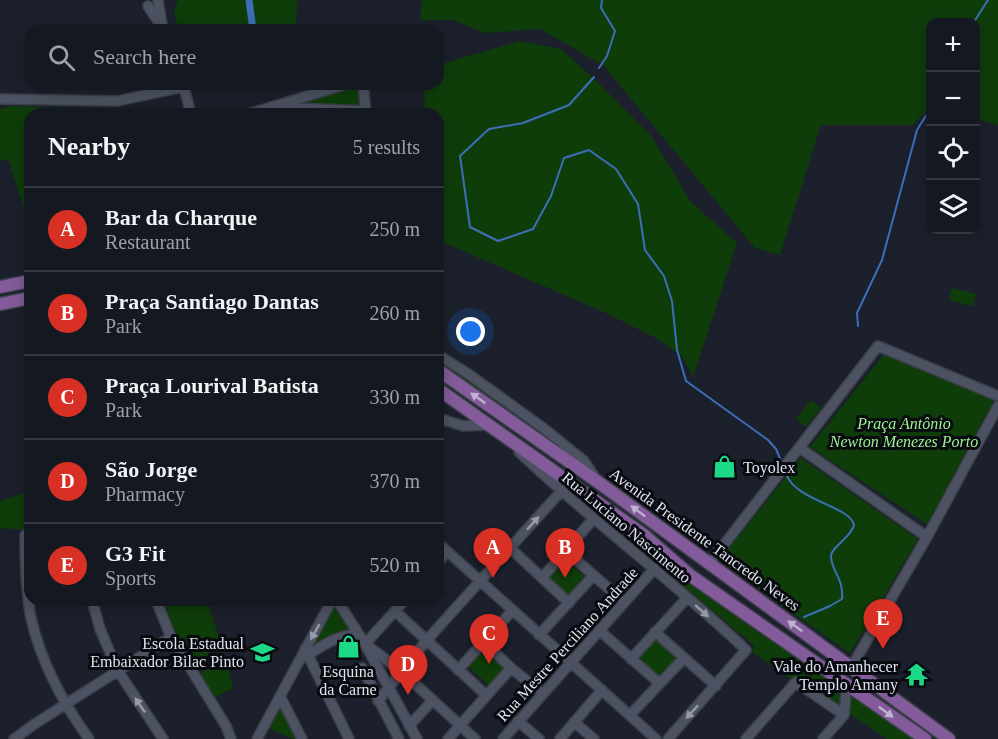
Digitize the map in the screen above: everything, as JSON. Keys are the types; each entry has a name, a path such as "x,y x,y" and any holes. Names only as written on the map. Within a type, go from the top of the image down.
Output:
{"main road":[{"path":"0,287 24,282"},
{"path":"0,304 24,299"},
{"name":"Avenida Presidente Tancredo Neves","path":"444,374 598,482 949,739"},
{"name":"Avenida Presidente Tancredo Neves","path":"444,393 644,535 691,576 922,738"},
{"path":"849,664 849,685"}],"street":[{"path":"144,2 152,6 158,0"},
{"path":"158,0 161,24"},
{"path":"144,2 159,24"},
{"path":"0,99 117,101 165,90"},
{"path":"184,90 188,108"},
{"path":"281,108 331,90"},
{"path":"364,90 366,108"},
{"path":"709,564 878,346 998,396"},
{"path":"444,359 567,447 588,464 598,482"},
{"path":"849,664 927,537 998,406"},
{"path":"444,420 463,426 490,424"},
{"name":"Rua Luciano Nascimento","path":"490,424 561,492 655,568 746,651 716,686"},
{"path":"800,448 927,537"},
{"path":"378,701 426,641 570,482"},
{"path":"542,578 594,518"},
{"path":"510,548 569,603"},
{"path":"444,549 656,739"},
{"path":"566,551 624,602"},
{"path":"444,555 447,552"},
{"name":"Rua Mestre Perciliano Andrade","path":"503,739 655,568"},
{"path":"539,635 593,576"},
{"path":"632,659 687,597"},
{"path":"30,606 41,650 65,705 88,739"},
{"path":"94,606 100,629 118,671 163,739"},
{"path":"158,606 171,637 226,726 231,739"},
{"path":"256,739 297,664 307,652 329,606"},
{"path":"344,606 417,739"},
{"path":"365,644 400,606"},
{"path":"395,611 486,695"},
{"path":"459,670 512,612"},
{"path":"599,630 659,683"},
{"path":"655,632 716,686 668,739"},
{"path":"307,652 347,635 358,634"},
{"path":"14,739 171,637"},
{"path":"484,642 543,694"},
{"path":"365,644 401,671 475,739"},
{"path":"307,652 349,739"},
{"path":"630,715 684,658"},
{"path":"362,668 399,739"},
{"path":"448,739 511,668"},
{"path":"746,739 796,682 844,715"},
{"path":"823,739 844,715 849,685"},
{"path":"560,739 602,690"},
{"path":"280,696 302,739"},
{"path":"409,726 434,700"},
{"path":"519,721 539,739"},
{"path":"574,722 594,739"}],"green space":[{"path":"178,0 297,0 296,24 177,24 174,13"},
{"path":"422,0 998,0 998,125 980,120 980,18 926,18 926,111 913,125 821,125 780,255 755,248 603,65 540,29 485,33 453,20 420,20"},
{"path":"520,41 561,49 651,136 690,201 737,243 693,377 682,356 656,338 606,313 444,243 444,108 424,108 425,90 444,90 444,63"},
{"path":"338,90 361,90 363,107 297,106"},
{"path":"12,106 65,108 24,108 24,208 8,159 0,161 0,109"},
{"path":"952,288 976,294 973,306 949,300"},
{"name":"Praça Antônio Newton Menezes Porto","path":"885,353 994,400 927,524 810,447"},
{"path":"444,361 585,463 582,466 444,367"},
{"path":"811,400 821,408 806,427 796,419"},
{"path":"801,458 918,539 850,653 719,561"},
{"path":"24,493 24,530 0,528 0,501"},
{"path":"609,516 845,687 843,709 796,678 790,679 752,652 754,646 752,644 611,524"},
{"path":"564,559 584,576 567,597 546,579"},
{"path":"165,606 209,606 221,645 193,665"},
{"path":"333,606 337,606 351,630 314,645"},
{"path":"654,635 679,657 658,681 633,658"},
{"path":"487,641 513,664 491,688 466,664"},
{"path":"225,659 233,688 215,697 199,674"},
{"path":"849,691 912,739 887,739 846,711"},
{"path":"281,703 298,739 268,728"}],"waterway":[{"path":"249,0 252,24"},
{"path":"599,68 607,56 615,31 601,8 602,0"},
{"path":"977,18 988,0"},
{"path":"594,77 569,105 523,123 489,129 460,156 470,227 498,241 533,229 551,196 564,158 589,150 616,169 638,204 645,250 664,276 672,301 677,350 686,381 768,440 776,449 782,463"},
{"path":"858,326 857,313 882,260 917,130 926,115"},
{"path":"786,474 800,491 843,513 854,525 831,556 841,586 842,599 804,617"}],"place":[{"name":"Toyolex","path":"725,467"},
{"name":"Bar da Charque","path":"493,578"},
{"name":"Praça Santiago Dantas","path":"565,578"},
{"name":"Esquina da Carne","path":"348,646"},
{"name":"G3 Fit","path":"883,649"},
{"name":"Escola Estadual Embaixador Bilac Pinto","path":"262,652"},
{"name":"Praça Lourival Batista","path":"489,664"},
{"name":"Vale do Amanhecer Templo Amany","path":"916,675"},
{"name":"São Jorge","path":"408,695"}]}
